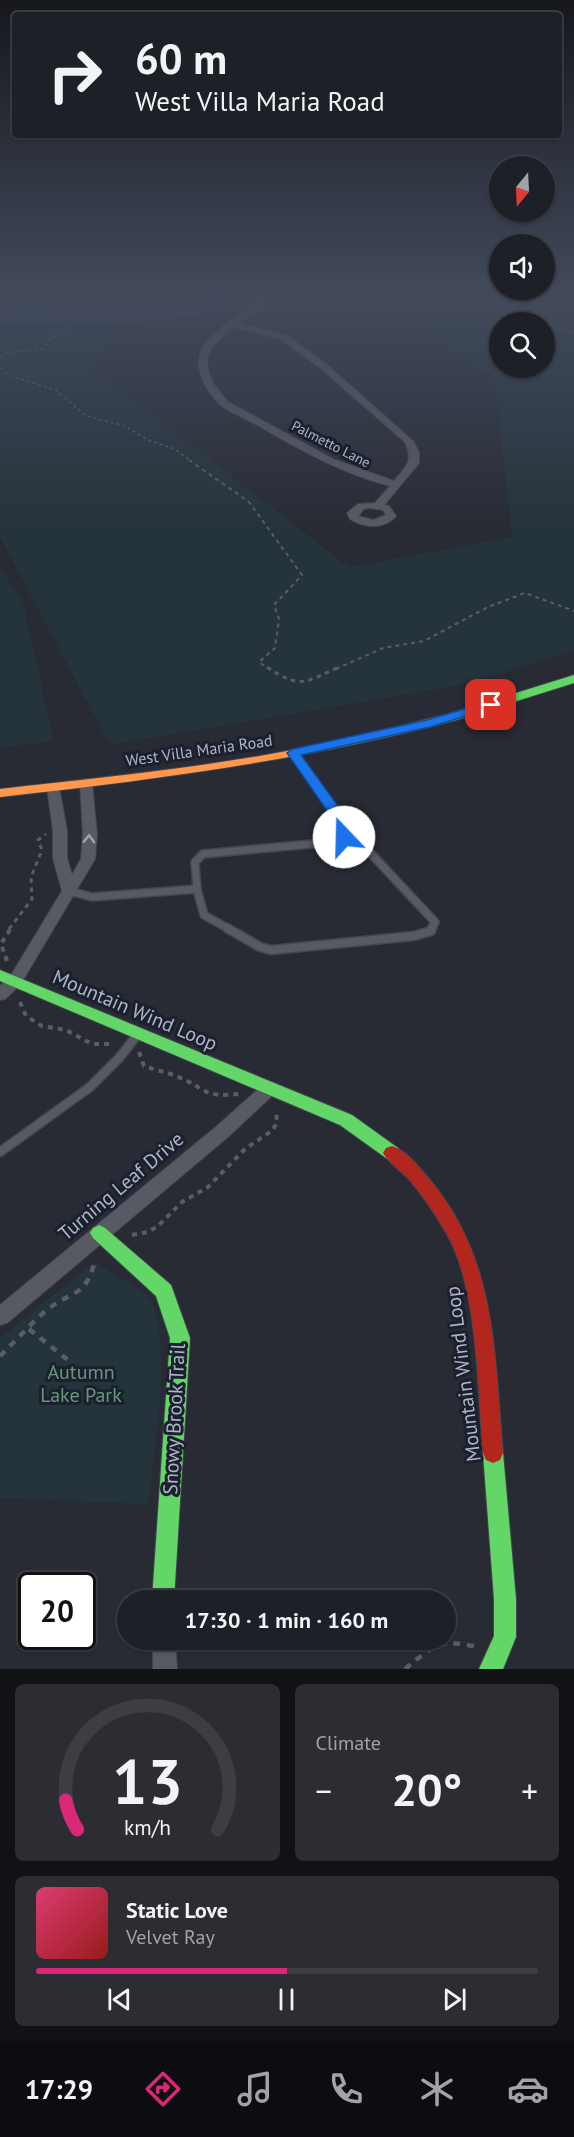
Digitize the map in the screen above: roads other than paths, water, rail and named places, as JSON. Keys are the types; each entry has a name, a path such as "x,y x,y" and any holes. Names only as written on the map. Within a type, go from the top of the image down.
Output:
{"street":[{"name":"Palmetto Lane","path":"203,373 212,390 225,404 346,470 377,482 396,486"},
{"path":"332,373 393,425 409,441 414,453 414,463 378,506"},
{"name":"West Villa Maria Road","path":"0,793 208,767 293,753 430,724 574,679"},
{"path":"0,995 15,981 88,859 90,834 86,783"},
{"path":"53,787 60,831 60,858 69,891"},
{"name":"Mountain Wind Loop","path":"2,970 15,981 140,1032 263,1094 346,1120 406,1163 441,1207 468,1259 483,1339 505,1599 505,1637 494,1664"},
{"name":"Turning Leaf Drive","path":"0,1317 223,1131 263,1094"},
{"name":"Snowy Brook Trail","path":"99,1233 164,1291 180,1338 164,1590"},
{"path":"164,1650 165,1669"}],"lane":[{"path":"293,753 347,828 435,922 431,931 414,936 271,950 260,947 204,915 196,889 195,862 203,854 333,842 344,837 347,828"},
{"path":"69,891 92,897 196,889"},
{"path":"0,1152 90,1086 140,1032"}],"park label":[{"name":"Autumn Lake Park","path":"81,1384"}]}
